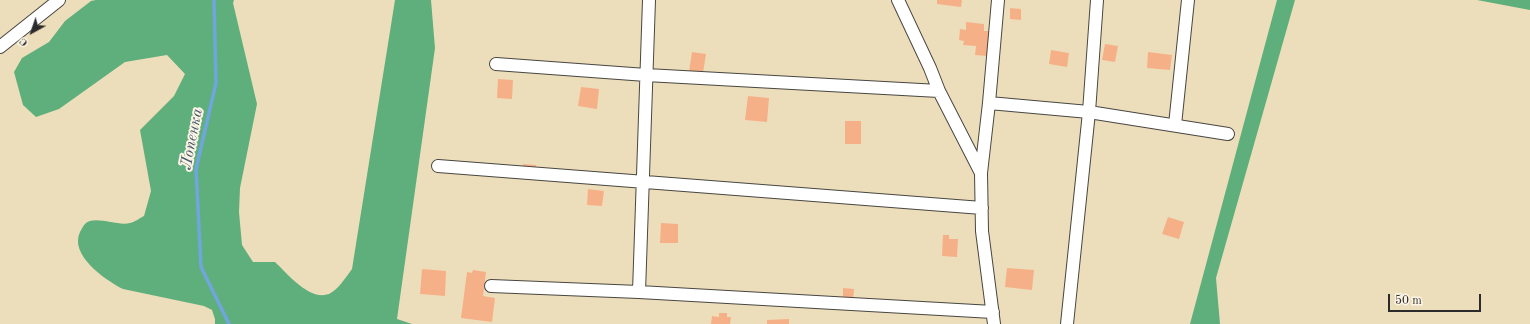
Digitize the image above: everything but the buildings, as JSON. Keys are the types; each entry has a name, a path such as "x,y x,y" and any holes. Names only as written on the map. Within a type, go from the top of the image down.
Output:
{"street":[{"path":"1,46 60,0"},
{"path":"639,292 649,0"},
{"path":"898,0 930,68 939,91 981,173"},
{"path":"491,286 639,292 993,318 982,231 981,173 998,0"},
{"path":"1067,324 1089,112 1097,0"},
{"path":"1175,125 1188,0"},
{"path":"496,64 646,75 939,91"},
{"path":"989,103 1089,112 1228,134"},
{"path":"438,166 982,208"}],"green space":[{"path":"234,0 233,3 257,104 240,188 239,212 242,245 253,262 275,262 299,285 314,294 321,295 329,294 336,290 352,269 395,0 431,0 435,48 397,319 412,324 215,324 212,310 204,306 123,289 107,280 91,266 84,258 78,241 80,232 85,224 90,221 100,220 126,224 134,222 144,216 151,191 140,130 174,96 185,74 167,55 125,62 59,109 36,117 23,105 14,72 22,58 49,42 65,21 91,1"},
{"path":"1277,0 1295,0 1216,278 1220,324 1190,324"},
{"path":"1477,0 1530,0 1530,10"}],"waterway":[{"name":"Лопенка","path":"214,0 216,83 196,169 201,267 229,324"}]}
